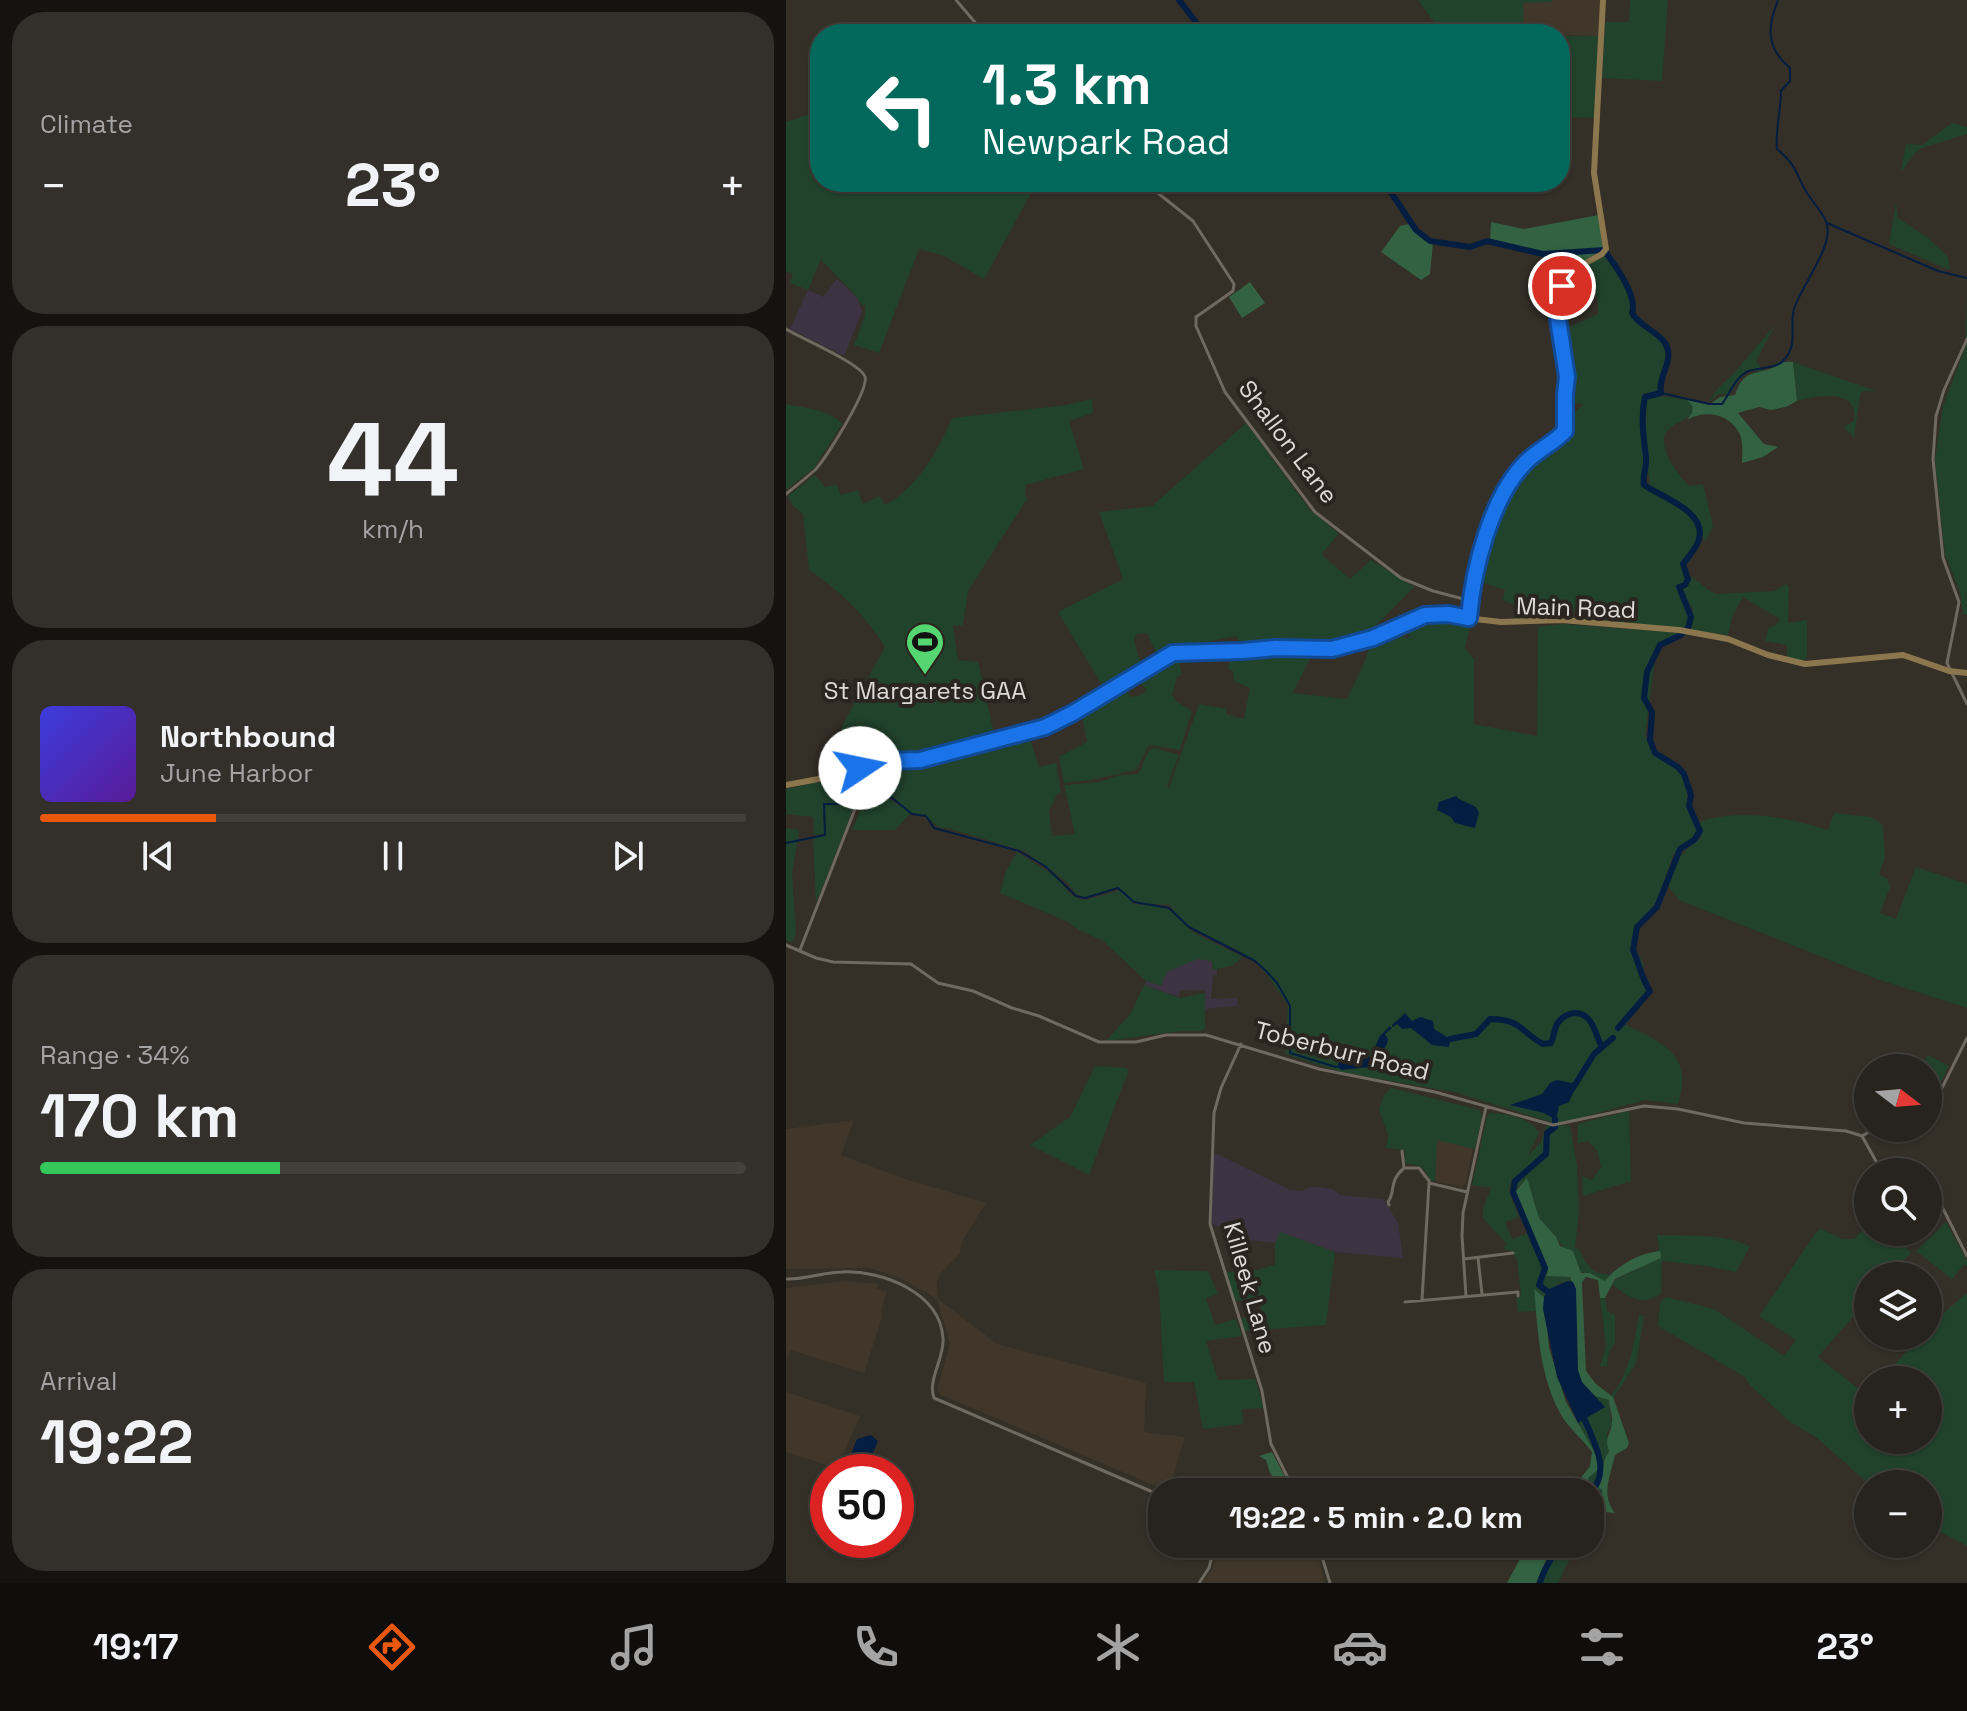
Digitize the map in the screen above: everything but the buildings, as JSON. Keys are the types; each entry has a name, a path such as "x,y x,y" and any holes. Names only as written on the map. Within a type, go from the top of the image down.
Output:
{"main road":[{"path":"1469,618 1475,579 1502,495 1528,460 1565,431 1567,377 1558,319 1562,286 1570,274 1606,250 1594,173 1603,0"},
{"name":"Main Road","path":"786,785 872,765 920,760 1045,727 1173,653 1276,648 1332,649 1373,638 1425,615 1448,614 1501,622 1562,620 1679,630 1728,639 1797,663 1815,664 1897,655 1909,656 1949,671"},
{"path":"1949,671 1967,673"}],"street":[{"path":"956,0 976,24"},
{"name":"Shallon Lane","path":"1157,192 1193,221 1234,284 1233,291 1196,317 1196,326 1225,392 1309,505 1401,578 1471,601"},
{"path":"786,329 845,360 863,373 865,381 859,399 822,461 786,494"},
{"path":"1967,339 1944,390 1936,416 1933,448 1933,479 1943,558 1959,602 1947,663 1967,704"},
{"path":"800,950 872,765"},
{"name":"Toberburr Road","path":"786,945 833,962 911,964 938,983 973,991 1099,1042 1136,1042 1166,1035 1196,1033 1319,1069 1435,1092 1553,1125 1644,1106 1678,1109 1744,1123 1832,1129 1854,1134"},
{"path":"1942,1088 1967,1038"},
{"name":"Killeek Lane","path":"1241,1044 1221,1088 1214,1113 1210,1224 1262,1391 1271,1444 1288,1478"},
{"path":"1466,1296 1462,1236 1467,1192 1486,1107"},
{"path":"1389,1205 1392,1182 1404,1168 1403,1153"},
{"path":"1404,1168 1419,1168 1429,1183 1422,1300"},
{"path":"1429,1183 1467,1192"},
{"path":"1942,1207 1967,1256"},
{"path":"1464,1259 1513,1253"},
{"path":"1478,1258 1483,1295"},
{"path":"786,1279 840,1272 862,1273 885,1278 910,1289 933,1311 943,1334 944,1350 932,1390 939,1402 1148,1490"},
{"path":"1405,1302 1518,1292 1518,1296"},
{"path":"1199,1583 1212,1558"},
{"path":"1322,1558 1330,1583"}],"shaded area":[{"path":"1600,0 1598,36 1570,35 1570,24 1523,24 1522,3"},
{"path":"837,279 858,298 862,312 844,356 790,329 808,290 823,297"},
{"path":"1197,959 1212,961 1212,968 1217,969 1217,975 1213,975 1211,999 1238,998 1237,1006 1205,1009 1205,990 1180,990 1179,997 1144,985 1146,981 1161,985 1166,972"},
{"path":"854,1120 841,1155 902,1178 986,1203 962,1241 960,1253 941,1273 937,1282 938,1299 997,1344 1146,1383 1144,1432 1185,1437 1172,1478 1148,1478 1148,1483 941,1395 937,1390 950,1344 937,1299 900,1278 870,1268 786,1269 786,1129"},
{"path":"1437,1140 1473,1148 1466,1183 1462,1187 1435,1181"},
{"path":"1213,1152 1290,1190 1318,1187 1332,1189 1341,1195 1383,1199 1398,1223 1403,1258 1335,1252 1280,1232 1275,1243 1249,1240 1250,1236 1212,1224"},
{"path":"846,1281 878,1284 876,1289 887,1291 864,1373 791,1350 786,1362 786,1288"},
{"path":"786,1392 860,1416 843,1454 810,1454 810,1460 786,1452"},
{"path":"1214,1558 1319,1558 1325,1583 1201,1583 1213,1568"}],"green space":[{"path":"1418,0 1552,0 1523,3 1524,24 1435,24"},
{"path":"1630,0 1668,0 1662,81 1602,78 1605,22 1629,22"},
{"path":"1570,36 1598,36 1595,118 1570,117"},
{"path":"810,114 810,192 1032,192 984,279 944,256 919,249 879,353 854,345 865,316 865,305 821,259 808,290 790,283 793,274 786,271 786,122"},
{"path":"1952,123 1967,127 1967,134 1922,148 1901,172 1906,144 1922,145"},
{"path":"1896,203 1898,218 1928,238 1948,257 1950,270 1889,244"},
{"path":"1599,215 1604,248 1545,252 1490,240 1491,222 1524,229"},
{"path":"1409,224 1416,233 1433,243 1430,274 1421,280 1381,252 1400,226"},
{"path":"1600,251 1569,270 1562,278 1542,256"},
{"path":"1607,255 1634,299 1633,313 1662,340 1669,353 1660,392 1645,393 1642,444 1647,457 1643,481 1656,495 1684,509 1697,524 1699,538 1686,561 1687,578 1681,592 1689,577 1716,594 1774,591 1786,584 1789,587 1788,623 1807,620 1807,656 1804,661 1787,658 1787,645 1765,641 1769,627 1776,625 1780,619 1743,597 1732,617 1728,635 1690,630 1693,609 1682,593 1691,615 1686,629 1584,620 1584,610 1578,604 1576,612 1554,606 1552,618 1514,620 1516,606 1503,600 1505,590 1478,581 1495,523 1514,483 1531,463 1562,440 1569,423 1569,411 1577,411 1583,404 1568,402 1571,382 1562,330 1598,314 1598,301 1586,265"},
{"path":"1250,282 1265,303 1242,318 1229,297"},
{"path":"1967,298 1967,615 1963,614 1960,592 1945,555 1935,460 1943,406 1965,348"},
{"path":"1775,325 1756,361 1764,371 1746,370 1729,395 1719,394 1709,402 1717,389"},
{"path":"1783,362 1793,362 1797,401 1786,407 1771,410 1759,407 1738,413 1764,444 1778,447 1763,457 1742,463 1740,435 1722,417 1708,414 1687,420 1693,407 1687,400 1709,405 1720,397 1735,395 1748,375"},
{"path":"1793,362 1876,391 1860,394 1854,438 1844,427 1854,421 1854,410 1843,398 1825,396 1797,401"},
{"path":"1663,396 1687,400 1693,407 1693,413 1665,434 1664,442 1669,458 1689,486 1703,484 1713,526 1705,542 1697,521 1685,507 1650,487 1645,443 1647,398"},
{"path":"1092,399 1093,413 1069,421 1084,469 1026,485 1027,499 968,591 963,625 953,626 958,660 978,662 995,738 911,757 900,754 837,771 843,724 885,647 852,604 809,570 803,514 793,506 788,496 815,475 825,487 836,484 841,495 858,490 863,504 880,496 885,505 917,479 952,418 1066,405"},
{"path":"786,404 824,412 842,424 815,467 786,490"},
{"path":"1246,423 1310,510 1339,534 1321,554 1350,579 1371,560 1414,587 1361,640 1329,648 1283,645 1242,648 1236,636 1175,648 1158,657 1147,633 1136,634 1134,641 1143,669 1105,690 1058,612 1123,579 1099,512 1152,506"},
{"path":"1447,617 1471,622 1465,648 1474,659 1474,724 1537,736 1538,627 1563,624 1683,633 1669,638 1656,652 1645,735 1655,753 1681,771 1688,790 1686,806 1701,834 1701,821 1717,817 1749,815 1781,818 1828,830 1834,813 1871,817 1883,825 1885,857 1879,874 1891,885 1880,913 1896,919 1916,867 1967,884 1967,1008 1877,979 1679,900 1668,886 1679,859 1700,836 1673,855 1657,901 1635,930 1634,948 1644,964 1641,979 1648,990 1626,1025 1663,1045 1678,1062 1682,1087 1678,1104 1645,1100 1561,1123 1551,1122 1454,1092 1341,1072 1285,1054 1288,1005 1267,975 1242,953 1186,924 1170,905 1135,903 1119,887 1084,898 1024,851 938,827 926,816 911,813 895,830 852,830 862,806 890,799 901,807 883,788 897,763 932,762 1029,735 1039,767 1056,763 1061,793 1058,793 1049,811 1052,836 1075,834 1064,785 1137,774 1148,751 1154,748 1179,755 1167,786 1169,788 1199,704 1227,709 1226,714 1244,719 1250,688 1234,681 1233,671 1228,669 1230,655 1274,651 1312,655 1293,693 1347,699 1370,644 1398,631 1404,632 1402,637 1408,638 1412,625 1424,619"},
{"path":"1178,655 1182,675 1177,677 1172,695 1192,711 1180,750 1149,745 1136,770 1064,783 1059,757 1087,742 1081,711 1124,685 1131,697 1138,696 1147,690 1136,678"},
{"path":"894,764 880,786 889,798 862,804 877,769"},
{"path":"861,773 865,775 855,804 823,803 824,834 814,835 813,817 786,814 786,789"},
{"path":"825,805 855,805 816,903 813,837 826,835"},
{"path":"786,828 799,830 792,873 796,934 792,943 786,940"},
{"path":"1017,852 1056,877 1070,894 1079,899 1122,890 1134,904 1166,907 1194,933 1243,957 1233,965 1213,970 1212,961 1197,959 1167,972 1161,986 1146,981 1103,941 1068,922 1000,893 1006,871"},
{"path":"1144,985 1180,998 1205,993 1205,1028 1202,1031 1106,1041 1131,1013"},
{"path":"1942,1062 1949,1066 1942,1080"},
{"path":"1095,1066 1127,1068 1128,1072 1089,1175 1030,1145 1070,1117"},
{"path":"1391,1088 1480,1110 1482,1116 1475,1149 1437,1140 1435,1181 1431,1181 1420,1166 1404,1163 1405,1150 1386,1148 1388,1135 1379,1109 1384,1095"},
{"path":"1629,1111 1631,1181 1583,1196 1582,1176 1592,1180 1601,1167 1597,1150 1588,1141 1578,1143 1578,1124"},
{"path":"1490,1113 1518,1117 1535,1128 1539,1133 1528,1156 1541,1142 1546,1126 1570,1125 1577,1166 1579,1211 1575,1248 1579,1249 1594,1271 1610,1274 1605,1281 1590,1273 1579,1272 1578,1264 1539,1218 1527,1179 1514,1191 1511,1190 1512,1176 1509,1192 1519,1217 1505,1222 1512,1239 1527,1234 1543,1270 1548,1271 1547,1276 1571,1277 1573,1282 1561,1283 1544,1297 1534,1289 1536,1311 1518,1312 1516,1296 1521,1295 1517,1260 1511,1250 1505,1250 1507,1244 1483,1218 1483,1208 1491,1188 1472,1185"},
{"path":"1527,1178 1539,1218 1560,1246 1573,1251 1581,1273 1590,1273 1605,1281 1630,1261 1660,1251 1661,1258 1615,1279 1605,1298 1600,1298 1598,1280 1586,1277 1582,1282 1586,1371 1596,1384 1613,1397 1629,1443 1627,1448 1615,1455 1609,1477 1608,1499 1615,1513 1604,1512 1604,1478 1601,1478 1609,1451 1607,1439 1612,1419 1609,1400 1591,1394 1583,1385 1576,1356 1574,1290 1570,1277 1546,1276 1548,1271 1514,1193"},
{"path":"1946,1222 1967,1261 1967,1266 1964,1265 1952,1279 1942,1271 1942,1262 1930,1262 1916,1251 1921,1246 1942,1246 1942,1226"},
{"path":"1821,1229 1842,1239 1854,1239 1854,1246 1905,1246 1911,1253 1902,1262 1854,1262 1854,1315 1818,1357 1854,1385 1854,1454 1942,1454 1942,1366 1894,1366 1907,1350 1942,1350 1942,1314 1967,1293 1967,1546 1942,1533 1942,1470 1854,1471 1817,1438 1789,1421 1745,1377 1658,1326 1660,1302 1666,1297 1714,1309 1784,1356 1796,1340 1759,1316 1817,1231"},
{"path":"1280,1232 1335,1252 1326,1325 1244,1331 1241,1318 1264,1318 1258,1299 1235,1301 1225,1272 1253,1271 1275,1265 1275,1243"},
{"path":"1657,1235 1716,1237 1750,1246 1736,1272 1662,1261 1661,1293 1648,1299 1636,1299 1613,1285 1615,1280 1660,1258"},
{"path":"1154,1270 1208,1271 1218,1294 1206,1298 1215,1325 1236,1319 1242,1336 1206,1341 1218,1380 1255,1379 1264,1408 1242,1409 1243,1424 1203,1429 1194,1382 1164,1382 1159,1290"},
{"path":"1534,1289 1544,1297 1549,1348 1566,1402 1599,1460 1599,1469 1588,1478 1581,1478 1590,1466 1592,1452 1563,1418 1548,1383"},
{"path":"1600,1298 1605,1298 1607,1311 1615,1315 1615,1344 1609,1351 1607,1366 1600,1366 1606,1347"},
{"path":"1639,1315 1644,1316 1636,1364 1613,1398 1611,1396 1623,1377 1630,1357"},
{"path":"1591,1394 1609,1400 1612,1423 1607,1433 1609,1451 1603,1464 1604,1474 1602,1478 1588,1478 1596,1458 1578,1423 1604,1407"},
{"path":"1272,1452 1286,1478 1273,1478 1266,1460 1259,1456"},
{"path":"1520,1558 1547,1558 1536,1583 1507,1583"},
{"path":"1552,1558 1570,1558 1558,1583 1541,1583"}],"water":[{"path":"1456,796 1476,807 1479,813 1475,828 1455,823 1451,817 1437,810 1439,802"},
{"path":"1405,1013 1412,1021 1420,1017 1433,1021 1434,1029 1450,1039 1449,1047 1432,1045 1411,1028 1402,1029 1397,1024 1393,1027"},
{"path":"1390,1026 1392,1028 1385,1034 1387,1043 1370,1067 1342,1070 1337,1067 1343,1052 1370,1057 1380,1036"},
{"path":"1557,1080 1577,1084 1569,1102 1559,1106 1556,1120 1544,1113 1510,1105 1542,1094 1550,1083"},
{"path":"1573,1282 1576,1289 1578,1370 1582,1382 1605,1407 1578,1423 1557,1377 1543,1309 1544,1297 1549,1289"},
{"path":"871,1435 878,1441 873,1454 851,1454 857,1439"}],"waterway":[{"path":"1179,0 1197,24"},
{"path":"1661,393 1722,404 1744,373 1783,361 1791,349 1794,309 1827,239 1825,219 1791,163 1777,149 1781,91 1790,81 1790,68 1776,53 1771,37 1778,0"},
{"path":"1391,192 1416,230 1430,241 1470,247 1487,241 1543,254 1604,250 1629,290 1632,313 1662,339 1668,349 1661,393 1645,397 1644,485 1691,514 1700,531 1697,545 1683,564 1688,579 1685,585 1679,587 1691,617 1688,628 1660,645 1647,672 1644,698 1652,712 1650,740 1655,753 1684,774 1691,795 1689,806 1700,831 1694,840 1680,849 1657,907 1637,927 1633,950 1650,991 1618,1028"},
{"path":"1827,223 1938,271 1967,278"},
{"path":"863,804 891,797 912,814 926,816 934,828 1019,851 1045,866 1076,896 1085,898 1118,888 1134,902 1169,908 1189,927 1255,961 1277,983 1290,1006 1290,1053 1336,1067"},
{"path":"786,843 825,835 824,804 851,804"},
{"path":"1450,1039 1476,1034 1490,1019 1508,1021 1543,1044 1551,1043 1559,1022 1574,1013 1589,1020 1602,1047"},
{"path":"1573,1088 1594,1054 1613,1038"},
{"path":"1552,1295 1539,1285 1545,1268 1513,1192 1515,1181 1546,1154 1547,1133 1555,1127 1555,1119"},
{"path":"1582,1413 1598,1454 1599,1478"},
{"path":"1540,1583 1552,1558"}],"place":[{"name":"St Margarets GAA","path":"925,676"}],"route":[{"path":"860,768 889,761 920,760 1045,727 1173,653 1276,648 1332,649 1360,643 1425,615 1448,614 1469,618 1475,579 1502,495 1528,460 1565,431 1567,377 1558,319 1562,286"}]}
